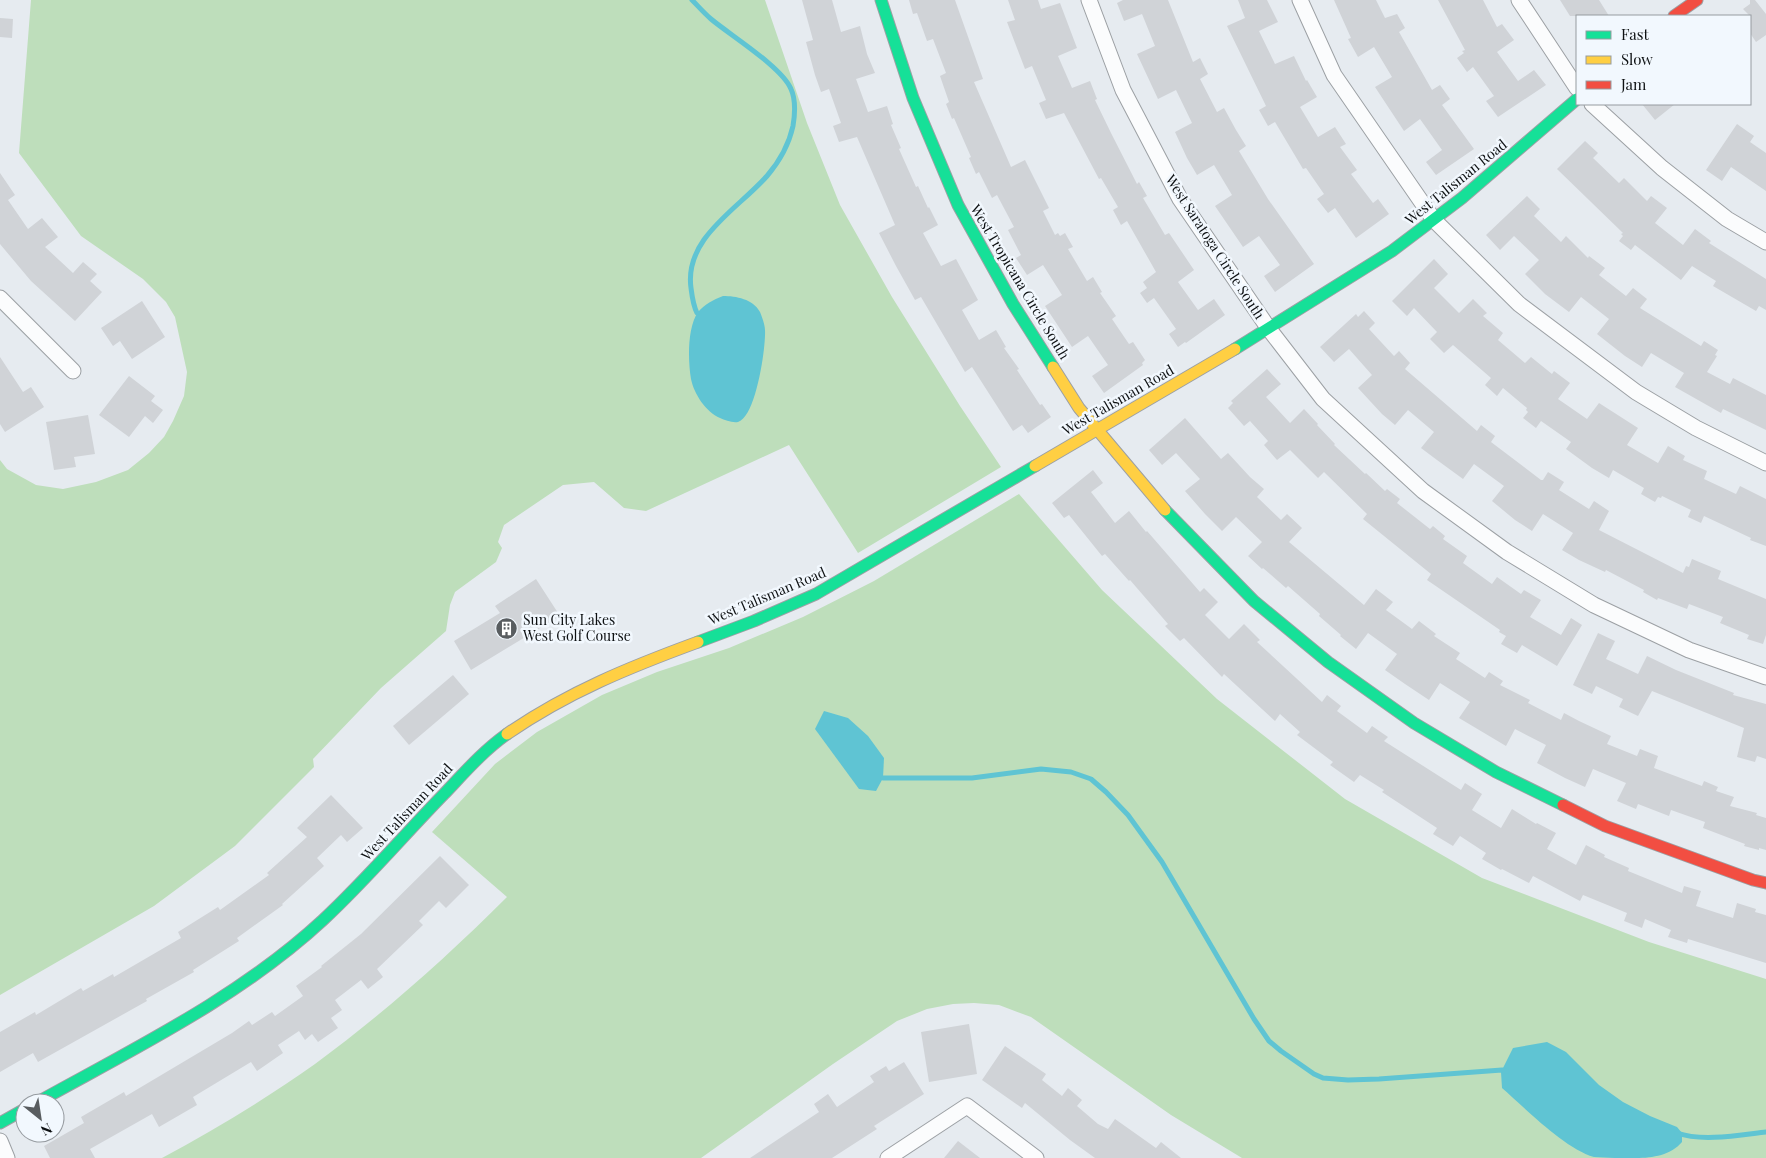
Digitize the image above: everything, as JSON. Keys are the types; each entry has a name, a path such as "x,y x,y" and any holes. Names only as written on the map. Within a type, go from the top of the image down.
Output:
{"street":[{"name":"West Tropicana Circle South","path":"881,0 913,98 958,206 1013,304 1079,408 1096,430 1173,520 1254,601 1328,662 1414,723 1496,772 1605,826 1753,880 1766,883"},
{"name":"West Saratoga Circle South","path":"1089,0 1123,90 1180,198 1269,329 1323,398 1423,491 1507,552 1594,605 1689,650 1766,677"},
{"path":"1300,0 1334,75 1434,220 1519,304 1636,392 1696,428 1766,463"},
{"path":"1520,0 1576,86"},
{"path":"1675,15 1696,0"},
{"name":"West Talisman Road","path":"54,1093 172,1027 252,978 322,921 372,872 435,802 488,748 528,720 562,700 630,667 754,621 816,594 1269,329 1359,273 1434,220 1482,182 1576,100"},
{"path":"1593,105 1662,168 1727,218 1766,242"},
{"path":"0,298 73,371"},
{"path":"888,1158 967,1106 1036,1158"},
{"path":"0,1123 15,1115"},
{"path":"0,1141 7,1158"}],"green space":[{"path":"31,0 765,0 807,123 840,205 892,297 960,406 1001,467 858,553 789,445 646,511 624,508 594,482 563,485 504,525 498,542 502,548 496,562 455,592 450,605 446,631 381,688 313,759 314,767 235,846 154,906 0,995 0,460 7,469 36,485 63,489 96,482 128,470 149,453 164,437 184,396 187,372 175,317 166,302 143,279 81,236 19,153"},
{"path":"1019,494 1102,590 1217,699 1345,799 1482,878 1649,942 1766,979 1766,1158 1242,1158 1171,1115 1031,1017 999,1005 974,1003 953,1004 927,1009 897,1021 701,1158 162,1158 221,1125 315,1064 414,984 507,897 432,832 495,764 537,732 602,695 657,672 729,648 803,617 874,581"}],"water":[{"path":"723,296 739,298 753,304 760,312 765,328 762,365 755,395 750,408 738,422 731,422 720,418 705,407 695,391 690,372 689,345 694,319 703,307"},
{"path":"824,711 848,718 868,736 884,758 883,778 876,791 859,789 815,729"},
{"path":"1547,1042 1566,1052 1599,1085 1623,1102 1677,1127 1682,1133 1682,1142 1673,1150 1655,1156 1604,1158 1594,1157 1582,1152 1558,1137 1502,1088 1501,1072 1513,1048"}],"building":[{"path":"802,0 832,0 841,32 860,26 867,54 875,73 856,79 868,112 887,106 893,124 891,125 901,148 899,149 916,187 918,186 938,225 923,233 941,266 956,259 978,300 962,310 979,340 996,330 1006,347 1004,348 1019,369 1017,370 1040,405 1042,404 1051,417 1028,433 1022,425 1013,431 972,367 965,372 921,297 915,300 896,266 879,233 895,225 857,137 839,142 833,126 841,123 829,89 821,92 815,75 806,42 813,40"},
{"path":"909,0 955,0 983,79 974,82 1011,167 1025,160 1049,208 1043,211 1055,235 1058,233 1060,236 1065,233 1073,247 1068,249 1087,281 1093,277 1102,292 1100,293 1116,316 1112,319 1129,344 1133,342 1145,360 1142,363 1143,365 1104,393 1092,376 1108,365 1088,336 1072,347 1045,306 1062,295 1043,265 1027,275 1016,258 1021,255 1008,230 1014,227 997,195 992,198 979,172 976,174 969,158 971,157 946,104 949,102 940,76 946,73 933,39 927,41 917,13 913,14"},
{"path":"1008,0 1038,0 1041,9 1060,3 1077,48 1058,56 1072,88 1090,81 1097,99 1095,100 1111,133 1137,184 1139,182 1147,196 1143,198 1165,235 1169,233 1194,270 1178,282 1198,310 1214,299 1225,315 1186,343 1178,347 1169,334 1176,329 1154,298 1147,303 1140,293 1147,288 1143,282 1156,272 1127,221 1121,225 1113,210 1118,207 1101,178 1099,179 1064,113 1046,119 1039,103 1046,100 1032,66 1025,69 1007,22 1015,20"},
{"path":"1123,0 1168,0 1193,62 1200,58 1208,74 1200,79 1217,112 1224,108 1246,146 1239,151 1268,199 1314,264 1275,292 1264,276 1280,265 1259,236 1243,247 1215,206 1232,195 1214,165 1197,175 1187,158 1175,132 1192,123 1176,90 1158,99 1137,54 1155,46 1142,14 1124,21 1117,3"},
{"path":"1238,0 1267,0 1278,22 1259,31 1275,64 1294,56 1306,81 1317,97 1300,107 1318,137 1335,127 1346,144 1340,147 1357,170 1351,174 1373,203 1378,199 1389,214 1356,238 1335,208 1328,213 1317,199 1324,194 1306,168 1303,169 1275,122 1268,126 1259,110 1266,106 1227,26 1245,18"},
{"path":"1334,0 1376,0 1385,18 1397,14 1405,28 1399,32 1432,90 1440,85 1450,99 1442,105 1474,149 1436,175 1426,162 1442,150 1420,119 1404,131 1375,87 1392,77 1374,47 1358,57 1348,39 1351,38"},
{"path":"1438,0 1483,0 1497,27 1502,24 1514,40 1497,52 1518,81 1534,70 1546,85 1498,117 1486,101 1494,96 1473,67 1467,72 1457,58 1465,50"},
{"path":"1560,0 1599,0 1608,15 1576,15 1570,16"},
{"path":"1750,0 1755,0 1766,14 1766,35 1756,42 1751,34 1751,15 1743,9 1750,4"},
{"path":"0,18 13,19 12,38 0,37"},
{"path":"1643,105 1674,105 1655,120"},
{"path":"1737,124 1754,136 1750,142 1766,153 1766,191 1731,167 1722,181 1706,170"},
{"path":"1585,141 1598,153 1593,158 1619,183 1624,178 1647,201 1651,196 1667,208 1655,223 1683,245 1695,229 1711,241 1709,243 1766,279 1766,310 1759,306 1756,311 1713,286 1716,281 1692,266 1681,280 1635,245 1631,250 1619,241 1623,233 1557,169"},
{"path":"0,173 15,195 8,200 28,229 42,218 58,237 45,247 73,273 83,262 97,274 90,281 102,292 75,321 31,281 0,244"},
{"path":"1527,196 1540,209 1534,216 1561,242 1566,236 1588,258 1589,256 1605,268 1599,275 1626,296 1633,288 1647,299 1640,308 1701,346 1704,341 1718,350 1715,355 1717,356 1707,372 1730,384 1733,378 1766,395 1766,430 1723,409 1721,413 1675,387 1684,373 1651,353 1642,367 1625,356 1597,334 1609,319 1581,297 1569,312 1545,294 1525,274 1539,260 1514,236 1500,250 1486,235"},
{"path":"1434,259 1448,274 1434,288 1459,313 1473,299 1487,313 1483,316 1503,333 1498,340 1525,363 1531,357 1552,374 1554,371 1570,383 1558,399 1587,419 1599,403 1638,428 1627,445 1658,463 1668,446 1685,456 1683,460 1707,471 1704,479 1736,494 1740,486 1766,499 1766,546 1750,540 1751,538 1704,516 1701,523 1688,517 1691,510 1662,496 1661,498 1658,497 1655,502 1641,494 1644,488 1613,470 1609,478 1592,468 1566,449 1571,442 1541,421 1536,428 1523,418 1528,412 1527,408 1503,388 1497,396 1485,385 1491,378 1453,345 1444,353 1430,339 1437,332 1414,308 1407,316 1392,301"},
{"path":"142,301 165,337 132,359 120,341 113,346 101,328"},
{"path":"1364,311 1375,323 1369,329 1394,356 1399,351 1410,363 1405,369 1477,431 1481,425 1495,436 1491,442 1541,480 1543,480 1548,472 1564,482 1559,490 1589,509 1594,501 1609,511 1599,530 1683,573 1686,566 1689,567 1692,559 1721,571 1718,579 1766,599 1766,635 1763,644 1747,639 1749,635 1720,623 1723,617 1689,604 1687,609 1658,598 1657,600 1643,592 1644,590 1606,570 1605,572 1579,560 1562,550 1573,533 1543,514 1532,531 1492,501 1504,486 1474,464 1463,479 1421,448 1434,432 1408,410 1395,425 1358,388 1372,375 1349,349 1334,362 1320,347 1356,314 1358,317"},
{"path":"0,357 23,392 31,387 44,407 5,432 0,424"},
{"path":"1267,369 1281,384 1266,397 1290,423 1304,409 1334,445 1385,491 1387,489 1400,499 1397,503 1430,529 1433,526 1445,536 1443,539 1467,556 1463,563 1492,584 1497,577 1521,594 1524,590 1541,600 1530,617 1561,635 1571,618 1582,625 1557,666 1522,645 1517,653 1501,644 1506,636 1499,632 1500,630 1427,580 1431,574 1363,519 1367,514 1324,472 1318,478 1290,450 1277,460 1264,445 1268,441 1250,421 1244,426 1228,408 1233,403 1231,401"},
{"path":"129,376 155,396 151,401 163,410 153,423 145,416 129,437 99,415"},
{"path":"88,415 95,454 74,457 76,467 54,470 46,422"},
{"path":"1185,418 1221,459 1228,453 1264,489 1257,497 1281,520 1287,514 1302,528 1289,542 1364,605 1376,589 1393,602 1386,610 1412,629 1419,621 1436,634 1434,636 1460,653 1456,659 1485,678 1489,672 1503,681 1500,685 1530,700 1528,703 1561,720 1564,713 1611,736 1607,744 1637,756 1640,749 1658,756 1654,768 1702,786 1704,781 1718,787 1716,791 1734,797 1730,806 1757,813 1756,815 1766,818 1766,850 1744,846 1745,844 1703,828 1705,822 1671,810 1669,816 1638,804 1636,809 1617,801 1626,783 1593,769 1585,787 1565,778 1537,763 1546,745 1515,729 1506,746 1459,718 1470,702 1440,683 1429,700 1385,670 1397,654 1368,633 1356,649 1288,586 1286,588 1248,556 1262,542 1236,517 1222,531 1205,514 1185,491 1200,479 1176,453 1162,465 1149,450"},
{"path":"1093,470 1103,483 1091,492 1115,523 1129,511 1200,592 1204,588 1218,602 1205,615 1229,639 1244,624 1260,640 1257,642 1322,702 1327,695 1341,706 1337,711 1367,733 1372,726 1388,737 1384,741 1461,790 1465,783 1482,794 1472,810 1501,828 1512,809 1536,824 1556,833 1547,849 1576,865 1586,845 1605,855 1604,857 1629,868 1628,871 1682,893 1684,886 1701,891 1696,906 1733,918 1737,903 1756,909 1755,912 1766,915 1766,963 1688,939 1687,943 1668,937 1671,930 1645,919 1642,928 1624,921 1627,913 1583,895 1580,901 1533,876 1529,883 1482,859 1486,853 1460,836 1453,846 1433,834 1437,828 1382,792 1384,790 1360,775 1354,782 1330,765 1333,762 1297,735 1300,732 1280,714 1275,721 1224,674 1222,677 1184,638 1180,641 1165,626 1168,624 1130,580 1105,554 1102,556 1069,515 1064,518 1052,503"},
{"name":"Sun City Lakes West Golf Course","path":"536,579 560,616 471,670 454,641 500,613 495,606"},
{"path":"1598,633 1615,641 1606,659 1638,674 1647,656 1676,670 1734,693 1733,695 1766,704 1766,759 1757,756 1755,762 1737,757 1744,728 1652,691 1638,716 1619,707 1623,699 1596,686 1592,694 1573,685"},
{"path":"453,675 469,694 409,745 393,726"},
{"path":"331,795 363,828 347,842 341,835 317,858 324,866 283,905 237,938 239,941 193,970 194,972 146,999 147,1001 38,1062 33,1053 0,1072 0,1032 35,1012 36,1015 81,988 83,991 113,974 114,977 181,938 178,932 218,907 220,910 269,875 267,873 307,837 297,828"},
{"path":"440,856 469,885 446,908 439,901 419,921 423,925 377,969 383,977 368,989 361,980 335,1000 342,1010 331,1018 338,1028 318,1042 312,1034 305,1040 299,1031 278,1045 283,1053 257,1071 251,1062 193,1097 197,1105 159,1127 152,1114 90,1149 95,1158 50,1158 44,1146 49,1143 65,1143 65,1134 84,1123 81,1117 124,1092 126,1096 249,1021 252,1025 272,1012 275,1016 303,996 296,986 361,934"},
{"path":"969,1024 977,1074 929,1082 921,1032"},
{"path":"1005,1046 1046,1074 1042,1080 1062,1096 1068,1088 1082,1100 1077,1106 1098,1124 1108,1129 1115,1119 1156,1148 1161,1142 1181,1158 1095,1158 1025,1103 1022,1108 982,1080"},
{"path":"904,1062 924,1094 874,1126 877,1129 832,1158 750,1158 819,1112 814,1104 828,1094 837,1107 874,1082 870,1076 886,1066 889,1071"},
{"path":"958,1141 980,1158 944,1158"}],"waterway":[{"path":"692,0 711,19 767,61 786,80 791,89 795,107 791,133 776,165 704,239 696,254 691,270 691,288 697,313"},
{"path":"883,778 972,778 1041,769 1071,772 1091,779 1128,815 1162,862 1254,1019 1269,1041 1281,1051 1314,1074 1323,1078 1348,1080 1379,1079 1507,1071"},
{"path":"1677,1133 1687,1136 1709,1137 1766,1132"}],"traffic: fast":[{"path":"881,0 913,98 958,205 1013,304 1053,367"},
{"path":"1235,349 1392,251 1462,198 1576,100"},
{"path":"698,642 754,621 816,594 1035,466"},
{"path":"1165,510 1254,601 1328,662 1414,723 1496,772 1563,805"},
{"path":"54,1093 185,1020 222,997 291,948 339,905 474,762 507,734"},
{"path":"0,1123 15,1115"}],"traffic: slow":[{"path":"1035,466 1235,349"},
{"path":"1053,367 1079,408 1165,510"},
{"path":"507,734 576,693 648,661 698,642"}],"traffic: jam":[{"path":"1675,15 1697,0"},
{"path":"1563,805 1605,826 1753,880 1766,883"}],"place":[{"name":"Sun City Lakes West Golf Course","path":"507,628"}]}
